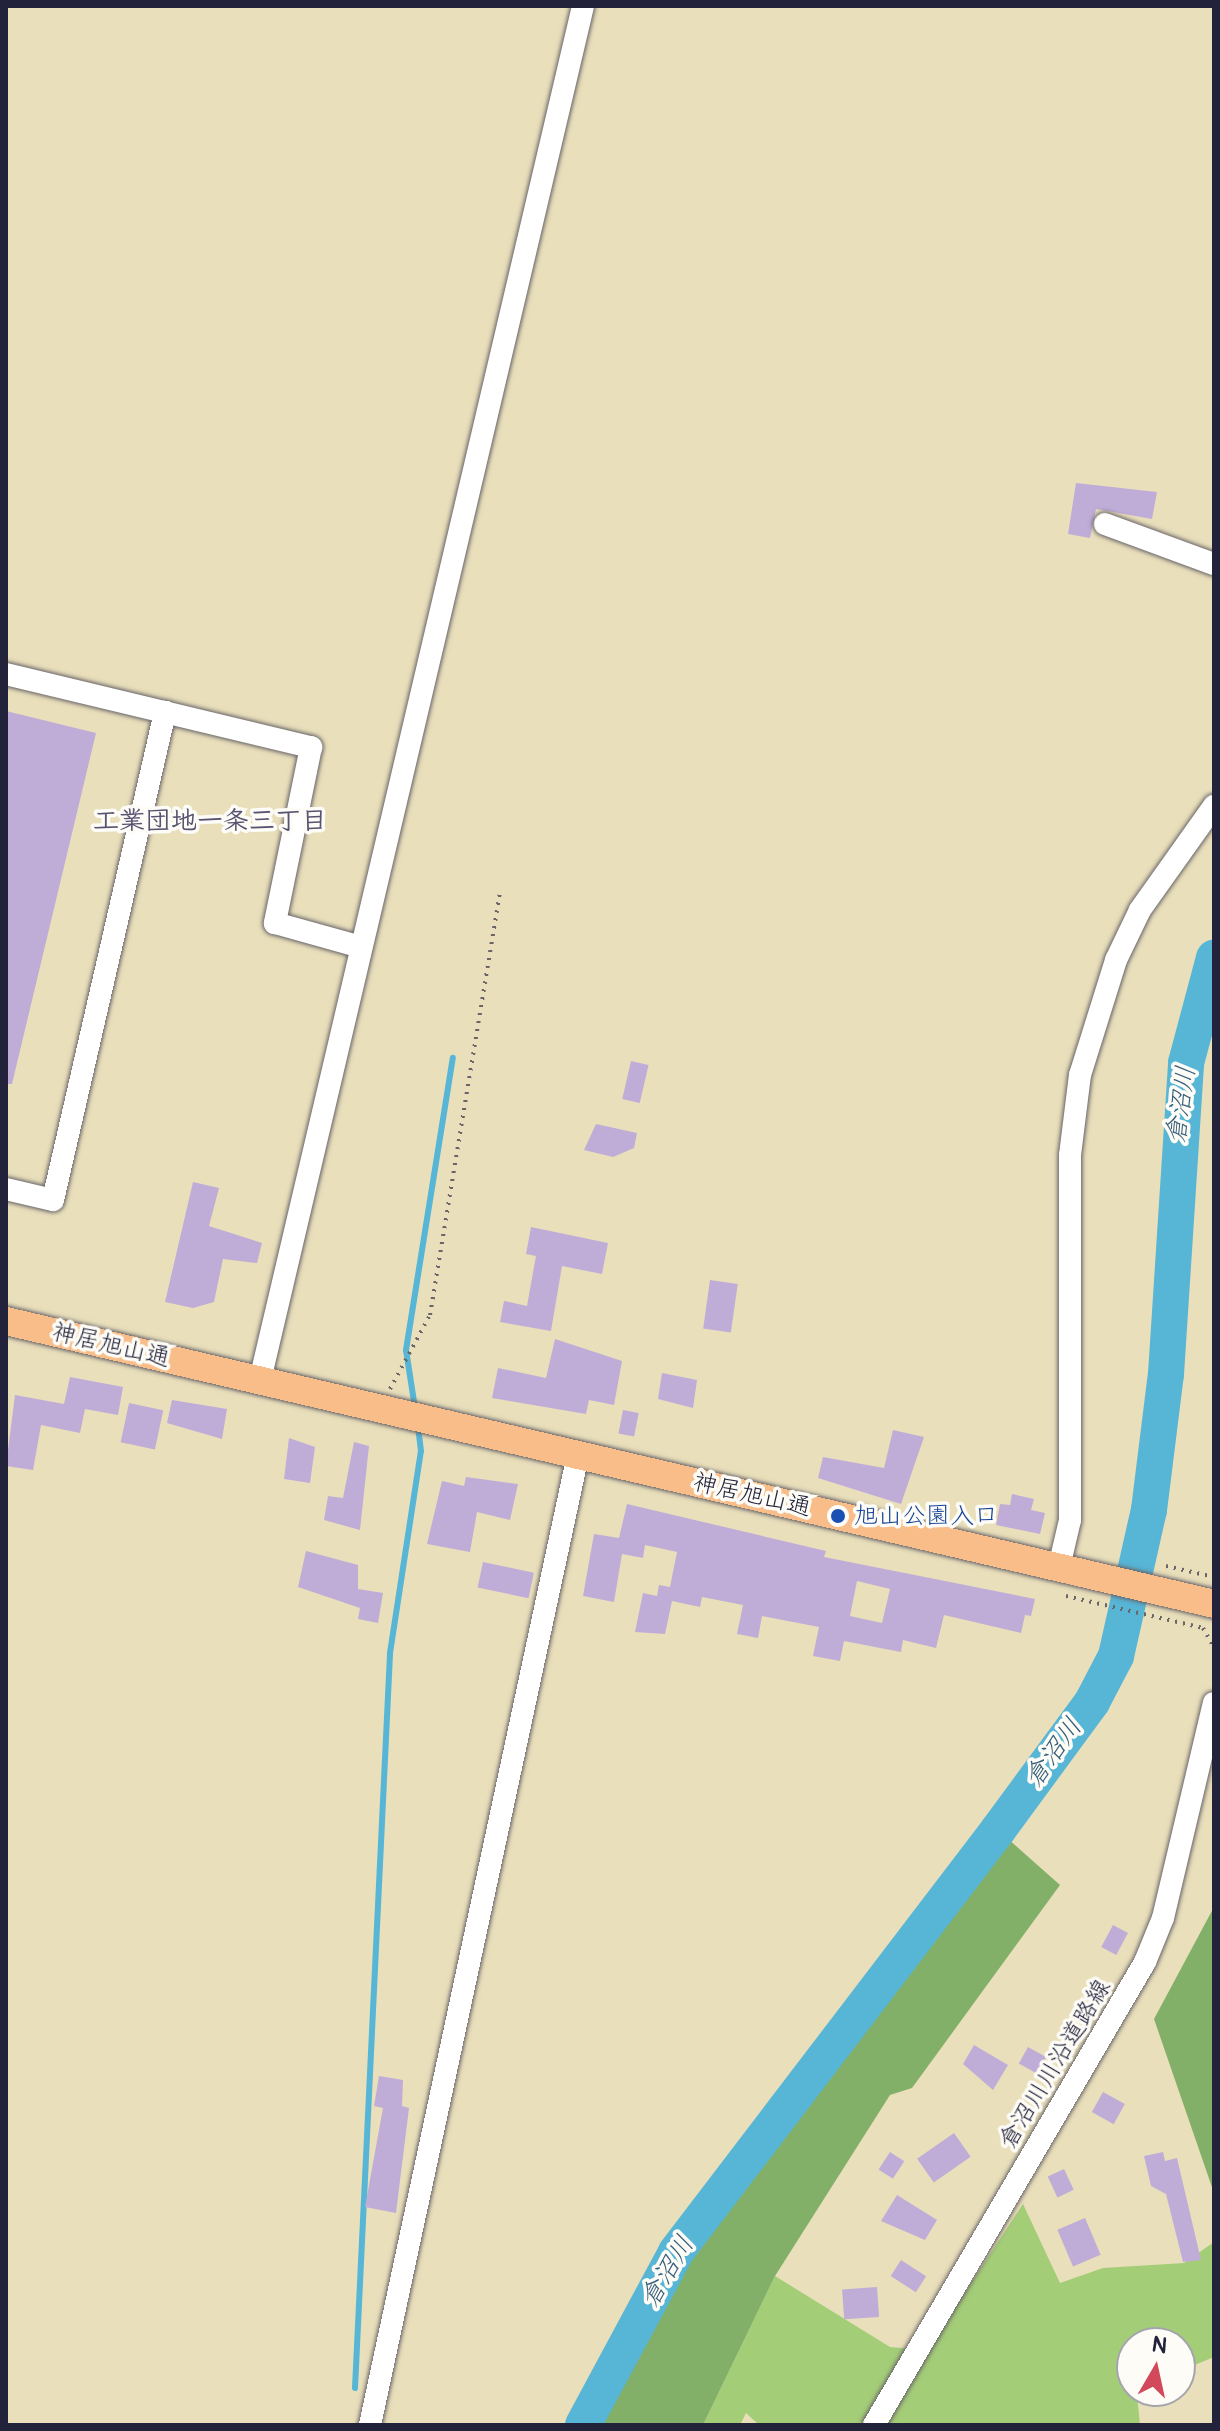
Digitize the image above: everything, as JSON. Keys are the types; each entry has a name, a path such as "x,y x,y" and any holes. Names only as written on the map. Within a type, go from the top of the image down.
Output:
{"main road":[{"name":"神居旭山通","path":"6,1321 1059,1567 1087,1588 1208,1612"}],"street":[{"path":"260,1380 583,6"},
{"path":"1105,524 1214,564"},
{"path":"6,674 311,747 275,923 361,947"},
{"path":"6,1189 53,1200 165,712"},
{"path":"1059,1567 1070,1520 1070,1155 1080,1075 1116,960 1140,910 1214,806"},
{"path":"370,2425 578,1455"},
{"name":"倉沼川川沿道路線","path":"874,2425 1145,1962 1163,1918 1214,1703"}],"path":[{"path":"403,1414 430,1315 500,892"},
{"path":"1087,1588 1208,1612 1214,1648"}],"green space":[{"path":"998,1830 1060,1885 912,2088 890,2095 775,2276 703,2425 583,2425 676,2252"},
{"path":"1214,1907 1214,2193 1154,2019"},
{"path":"1023,2204 1060,2283 1103,2268 1184,2263 1214,2242 1214,2357 1196,2364 1196,2327 1116,2327 1116,2407 1138,2407 1140,2425 759,2425 746,2413 740,2425 703,2425 775,2276 890,2347 927,2350"}],"building":[{"path":"1076,483 1157,492 1152,519 1096,509 1090,538 1068,534"},
{"path":"6,711 96,733 12,1084 6,1084"},
{"path":"631,1061 649,1065 640,1103 622,1099"},
{"path":"596,1124 637,1133 634,1148 613,1157 584,1150"},
{"path":"193,1182 219,1188 209,1226 262,1243 257,1263 223,1259 214,1302 193,1308 165,1302"},
{"path":"531,1227 608,1243 602,1274 562,1266 551,1331 500,1322 504,1301 527,1306 536,1256 526,1254"},
{"path":"710,1280 738,1284 731,1332 703,1329"},
{"path":"555,1339 622,1361 614,1405 589,1400 586,1414 492,1398 498,1368 546,1378"},
{"path":"662,1373 697,1380 693,1408 658,1399"},
{"path":"70,1377 123,1387 118,1415 85,1409 80,1433 41,1425 33,1470 6,1466 15,1395 64,1404"},
{"path":"172,1400 227,1409 222,1439 167,1423"},
{"path":"129,1403 163,1410 155,1449 121,1442"},
{"path":"623,1410 639,1413 634,1437 618,1434"},
{"path":"893,1430 924,1437 901,1504 818,1478 823,1457 884,1468"},
{"path":"289,1438 315,1447 310,1483 284,1479"},
{"path":"354,1442 369,1446 360,1530 324,1520 328,1496 343,1498"},
{"path":"466,1477 518,1484 510,1520 477,1512 470,1552 427,1544 442,1481 464,1486"},
{"path":"1012,1494 1034,1499 1031,1510 1045,1513 1040,1534 996,1525 1000,1504 1010,1505"},
{"path":"627,1504 826,1551 824,1557 1035,1599 1031,1616 1025,1615 1021,1633 944,1615 936,1648 903,1640 901,1652 844,1641 840,1661 813,1656 819,1627 762,1616 758,1638 737,1634 743,1605 702,1597 700,1607 672,1601 665,1634 635,1632 643,1593 657,1596 659,1585 670,1587 677,1552 645,1545 643,1558 622,1554 614,1602 583,1596 594,1534 619,1538","holes":["857,1581 890,1589 882,1623 850,1616"]},
{"path":"306,1551 358,1565 358,1589 383,1593 378,1623 358,1619 360,1608 298,1587"},
{"path":"483,1562 534,1573 528,1598 478,1587"},
{"path":"1113,1925 1128,1933 1116,1955 1101,1947"},
{"path":"974,2045 1008,2065 993,2090 963,2064"},
{"path":"1028,2047 1046,2057 1037,2074 1019,2064"},
{"path":"379,2076 403,2080 402,2106 409,2108 396,2213 365,2207 383,2108 374,2106"},
{"path":"1103,2092 1125,2104 1114,2124 1092,2112"},
{"path":"954,2133 971,2157 934,2183 917,2159"},
{"path":"890,2152 904,2161 893,2179 879,2170"},
{"path":"1163,2152 1165,2161 1177,2158 1201,2260 1183,2262 1166,2194 1151,2186 1144,2156"},
{"path":"1064,2169 1074,2190 1057,2197 1048,2177"},
{"path":"897,2195 937,2220 925,2240 881,2221"},
{"path":"1085,2218 1101,2255 1073,2267 1057,2230"},
{"path":"901,2260 926,2276 916,2292 891,2276"},
{"path":"877,2287 879,2317 844,2319 842,2289"}],"waterway":[{"name":"倉沼川","path":"583,2425 676,2252 998,1830 1092,1702 1116,1656 1149,1510 1166,1374 1186,1063 1214,958"},
{"path":"415,1408 406,1350 453,1058"},
{"path":"355,2388 390,1653 421,1451 418,1427"}],"place":[{"name":"旭山公園入口","path":"838,1516"}],"district":[{"name":"工業団地一条三丁目","path":"210,822"}]}
